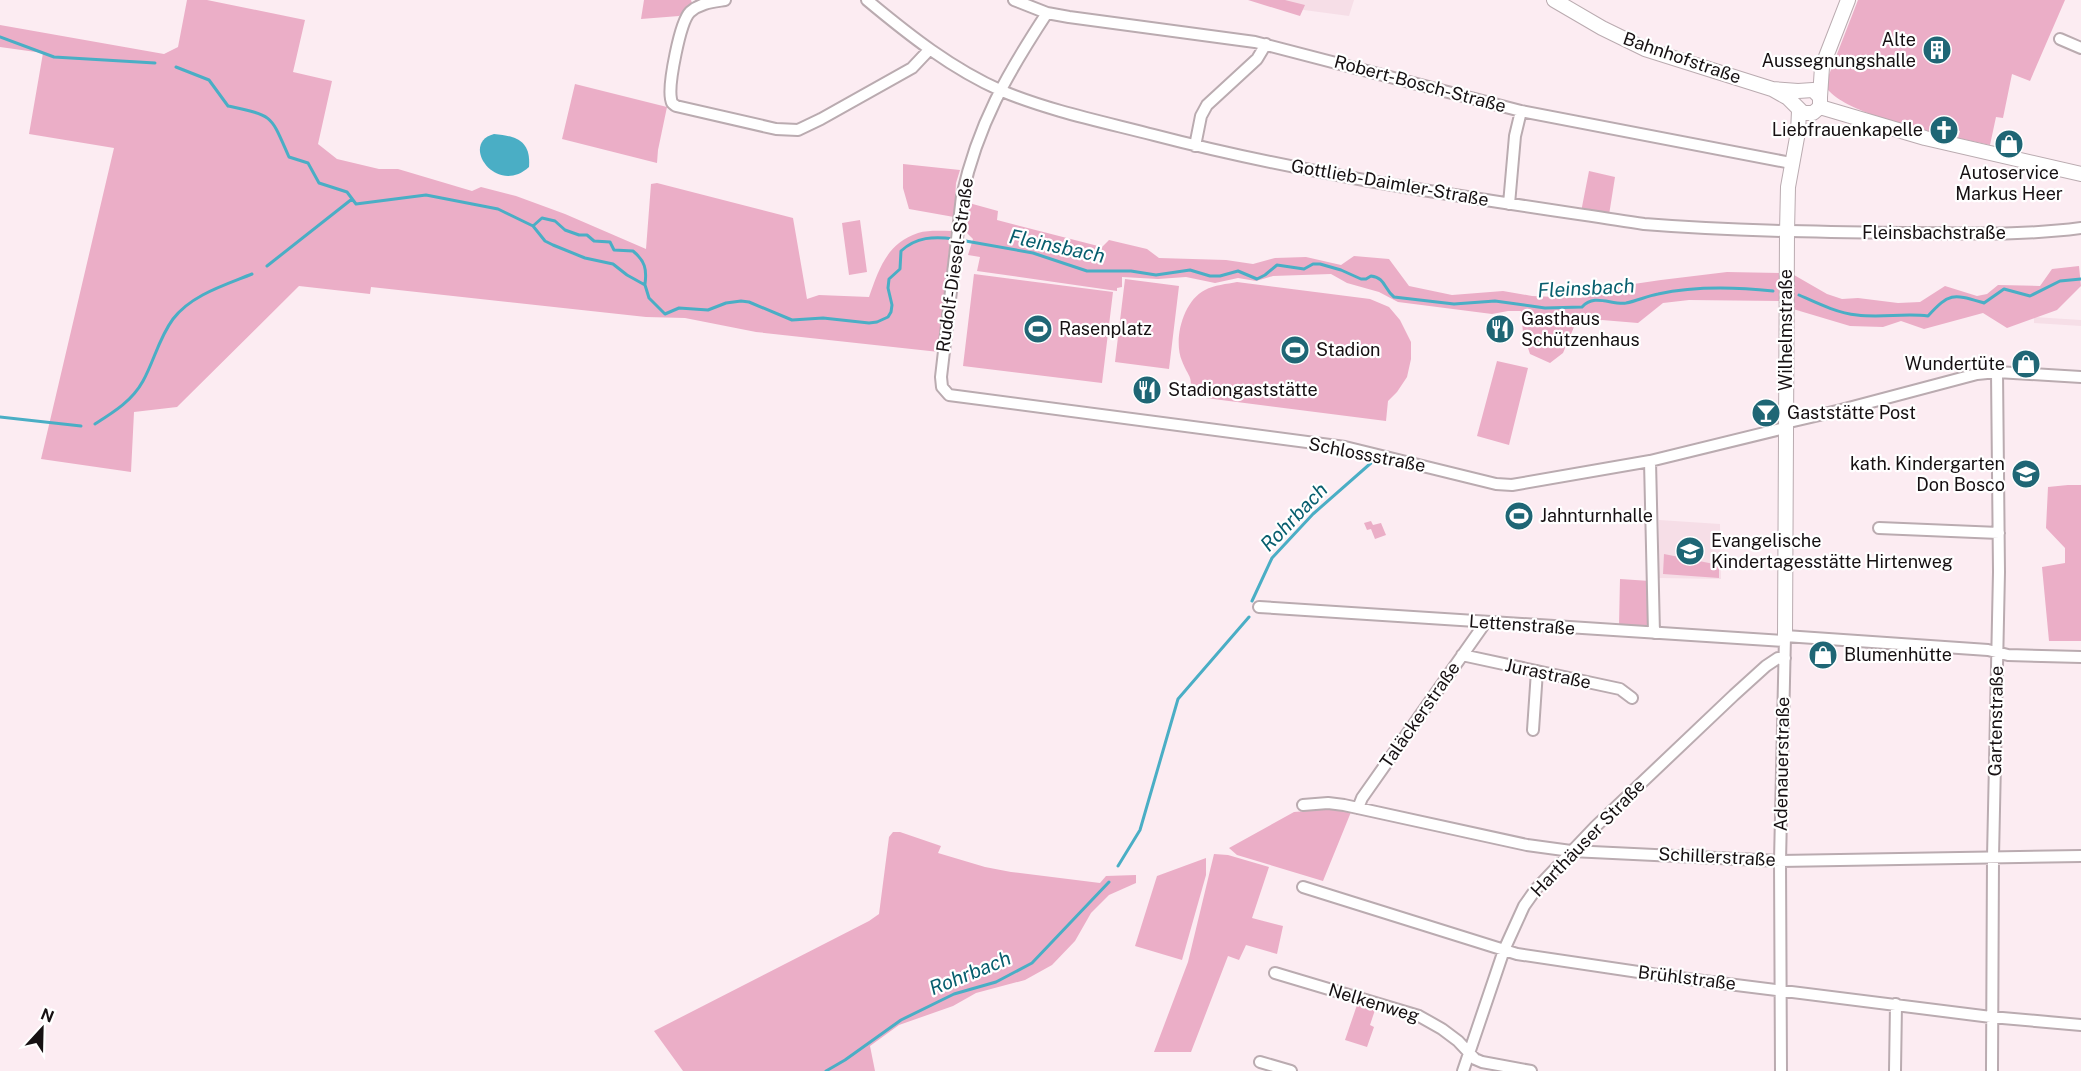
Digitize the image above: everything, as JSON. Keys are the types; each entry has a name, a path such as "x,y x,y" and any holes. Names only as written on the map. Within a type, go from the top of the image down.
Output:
{"street":[{"path":"725,0 698,6 684,20 670,86 672,103 687,110 765,127 798,130 912,68 929,50"},
{"name":"Gottlieb-Daimler-Straße","path":"867,0 929,50 1000,90 1032,102 1195,146 1335,175 1644,224 1787,232"},
{"name":"Robert-Bosch-Straße","path":"1014,0 1047,13 1069,17 1266,44 1521,111 1791,163"},
{"path":"1802,91 1822,67 1848,0"},
{"name":"Bahnhofstraße","path":"1561,2 1602,28 1645,49 1772,89 1809,107 1925,138 2081,174"},
{"name":"Rudolf-Diesel-Straße","path":"945,392 941,377 962,196 975,145 1000,90 1047,13"},
{"path":"2060,39 2081,48"},
{"path":"1195,146 1201,116 1207,105 1257,59 1266,44"},
{"name":"Wilhelmstraße","path":"1785,639 1787,232 1791,163 1798,132 1822,67"},
{"name":"Bahnhofstraße","path":"1772,89 1813,90 1809,107"},
{"path":"1509,204 1515,136 1521,111"},
{"name":"Fleinsbachstraße","path":"1787,232 2017,234 2081,228"},
{"name":"Schlossstraße","path":"945,392 953,397 1338,446 1379,454 1496,484 1512,485 1650,461 1977,374 1997,372 2081,377"},
{"name":"Gartenstraße","path":"1992,1071 1999,532 1997,372"},
{"path":"1650,461 1654,633"},
{"path":"1878,528 1999,532"},
{"name":"Lettenstraße","path":"1259,608 1654,633 1988,650 2033,656 2081,657"},
{"name":"Taläckerstraße","path":"1358,808 1362,798 1485,623"},
{"name":"Adenauerstraße","path":"1781,1071 1780,861 1785,639"},
{"name":"Jurastraße","path":"1462,655 1620,689 1632,698"},
{"name":"Harthäuser Straße","path":"1463,1071 1504,950 1524,906 1536,889 1571,851 1750,680 1778,658 1785,658"},
{"path":"1533,730 1537,671"},
{"name":"Schillerstraße","path":"1303,805 1328,803 1358,808 1527,845 1571,851 1780,861 2081,856"},
{"name":"Brühlstraße","path":"1303,887 1517,954 1992,1017 2081,1025"},
{"name":"Nelkenweg","path":"1275,973 1419,1016 1442,1029 1475,1059 1531,1071"},
{"path":"1895,1071 1896,1004"},
{"path":"1260,1062 1291,1071"}],"shaded area":[{"path":"187,0 207,0 305,20 293,72 332,81 318,144 337,159 379,169 398,169 472,191 481,187 516,196 565,214 646,249 651,184 657,183 793,218 807,299 819,295 869,297 886,258 899,243 907,237 922,232 951,231 939,352 756,332 685,318 646,317 371,287 370,294 299,286 177,407 134,412 131,472 41,459 114,148 29,134 43,53 0,47 0,25 164,54 178,47"},
{"path":"644,0 691,0 692,3 679,16 641,19"},
{"path":"1248,0 1285,0 1305,5 1300,16"},
{"path":"1259,0 1354,0 1349,16 1304,10"},
{"path":"1858,0 2065,0 2030,81 2012,74 2003,118 1996,117 1990,145 1958,138 1960,131 1955,129 1956,127 1934,121 1930,133 1872,115 1842,101 1831,93 1825,85"},
{"path":"575,84 667,107 657,163 562,139"},
{"path":"903,164 960,170 956,183 954,217 909,209 903,188"},
{"path":"1589,171 1615,177 1609,215 1581,212"},
{"path":"969,203 998,211 997,220 1102,247 1109,240 1147,249 1159,258 1226,260 1253,264 1275,258 1306,257 1341,265 1354,256 1389,259 1409,286 1452,295 1503,291 1532,296 1581,298 1613,287 1661,280 1727,272 1782,273 1781,301 1689,300 1663,303 1638,323 1602,320 1574,327 1563,353 1550,363 1530,354 1523,333 1521,311 1492,314 1398,302 1379,292 1347,283 1331,274 1273,276 1256,281 1238,278 1215,283 1186,277 1158,279 1122,277 1122,287 1117,288 1117,291 977,271 980,257 968,255 973,239 967,233"},
{"path":"860,220 867,272 849,275 842,223"},
{"path":"2079,266 2081,286 2057,310 2007,328 1983,313 1924,329 1901,321 1883,327 1850,326 1793,309 1794,275 1827,294 1842,299 1858,298 1898,303 1920,302 1945,286 1977,296 1987,294 1998,285 2040,286 2052,269"},
{"name":"Rasenplatz","path":"974,274 1113,292 1102,383 963,366"},
{"path":"1125,279 1179,286 1169,369 1115,362"},
{"name":"Stadion","path":"1237,282 1370,299 1389,307 1400,320 1411,342 1411,359 1407,377 1388,401 1386,421 1190,396 1191,380 1182,361 1179,343 1186,312 1197,295 1205,290"},
{"path":"2034,317 2081,320 2081,326 2034,323"},
{"path":"1497,361 1528,368 1509,445 1477,436"},
{"path":"2081,485 2081,641 2049,641 2042,567 2065,563 2065,548 2046,528 2048,487"},
{"name":"Evangelische Kindertagesstätte Hirtenweg","path":"1659,520 1720,524 1721,579 1659,578"},
{"path":"1371,521 1373,525 1381,523 1386,535 1375,539 1371,529 1367,530 1364,523"},
{"path":"1664,554 1719,565 1719,578 1663,574"},
{"path":"1620,579 1650,581 1649,628 1619,626"},
{"path":"1331,809 1351,812 1323,881 1237,855 1229,848 1294,812"},
{"path":"893,832 900,832 941,846 938,853 985,867 1100,883 1106,876 1136,875 1136,883 1109,895 1091,913 1075,941 1052,965 1025,980 976,993 953,1006 899,1025 870,1046 875,1071 683,1071 654,1031 879,914 889,837"},
{"path":"1214,854 1228,855 1269,867 1252,918 1283,926 1277,954 1246,945 1239,960 1228,956 1191,1052 1154,1052 1188,962"},
{"path":"1206,858 1206,875 1182,960 1135,946 1157,876"},
{"path":"1357,1005 1375,1010 1370,1025 1374,1027 1367,1047 1345,1040"}],"water":[{"path":"494,134 516,138 521,142 528,151 529,167 517,175 505,176 494,172 486,165 481,156 480,147 484,139"}],"waterway":[{"name":"Fleinsbach","path":"0,37 54,57 155,63"},
{"name":"Fleinsbach","path":"176,67 209,80 228,106 254,112 269,119 278,132 289,157 308,163 319,183 347,192 356,204 426,195 498,209 533,226 545,241 553,245 585,258 613,264 645,285 649,298 665,314 679,308 708,310 726,303 741,301 749,302 792,320 823,318 877,322 888,317 891,312 889,279 900,269 901,251 919,240 954,239"},
{"path":"267,266 352,199"},
{"name":"Fleinsbach","path":"533,226 542,218 555,221 565,230 587,235 594,241 610,242 614,250 633,251 644,266 645,284"},
{"name":"Fleinsbach","path":"960,240 1033,253 1087,271 1131,271 1156,275 1190,270 1210,276 1238,271 1257,279 1277,265 1304,269 1313,264 1320,264 1361,279 1376,277 1394,297 1454,304 1495,301 1545,308 1582,307 1597,300 1626,303 1672,291 1701,288 1773,291"},
{"path":"95,424 122,406 139,388 164,334 180,311 199,297 252,274"},
{"name":"Fleinsbach","path":"1799,295 1850,314 1928,316 1947,299 1953,297 1984,303 2004,289 2030,296 2060,281 2081,279"},
{"path":"0,417 81,426"},
{"name":"Rohrbach","path":"1252,601 1272,558 1313,514 1371,463"},
{"name":"Rohrbach","path":"1118,866 1140,830 1178,699 1249,617"},
{"name":"Rohrbach","path":"826,1071 901,1020 954,994 996,982 1032,963 1109,882"}],"place":[{"name":"Alte Aussegnungshalle","path":"1937,50"},
{"name":"Liebfrauenkapelle","path":"1944,130"},
{"name":"Autoservice Markus Heer","path":"2009,144"},
{"name":"Rasenplatz","path":"1038,329"},
{"name":"Gasthaus Schützenhaus","path":"1500,329"},
{"name":"Stadion","path":"1295,350"},
{"name":"Wundertüte","path":"2026,364"},
{"name":"Stadiongaststätte","path":"1147,390"},
{"name":"Gaststätte Post","path":"1766,413"},
{"name":"kath. Kindergarten Don Bosco","path":"2026,474"},
{"name":"Jahnturnhalle","path":"1519,516"},
{"name":"Evangelische Kindertagesstätte Hirtenweg","path":"1690,551"},
{"name":"Blumenhütte","path":"1823,655"}]}
